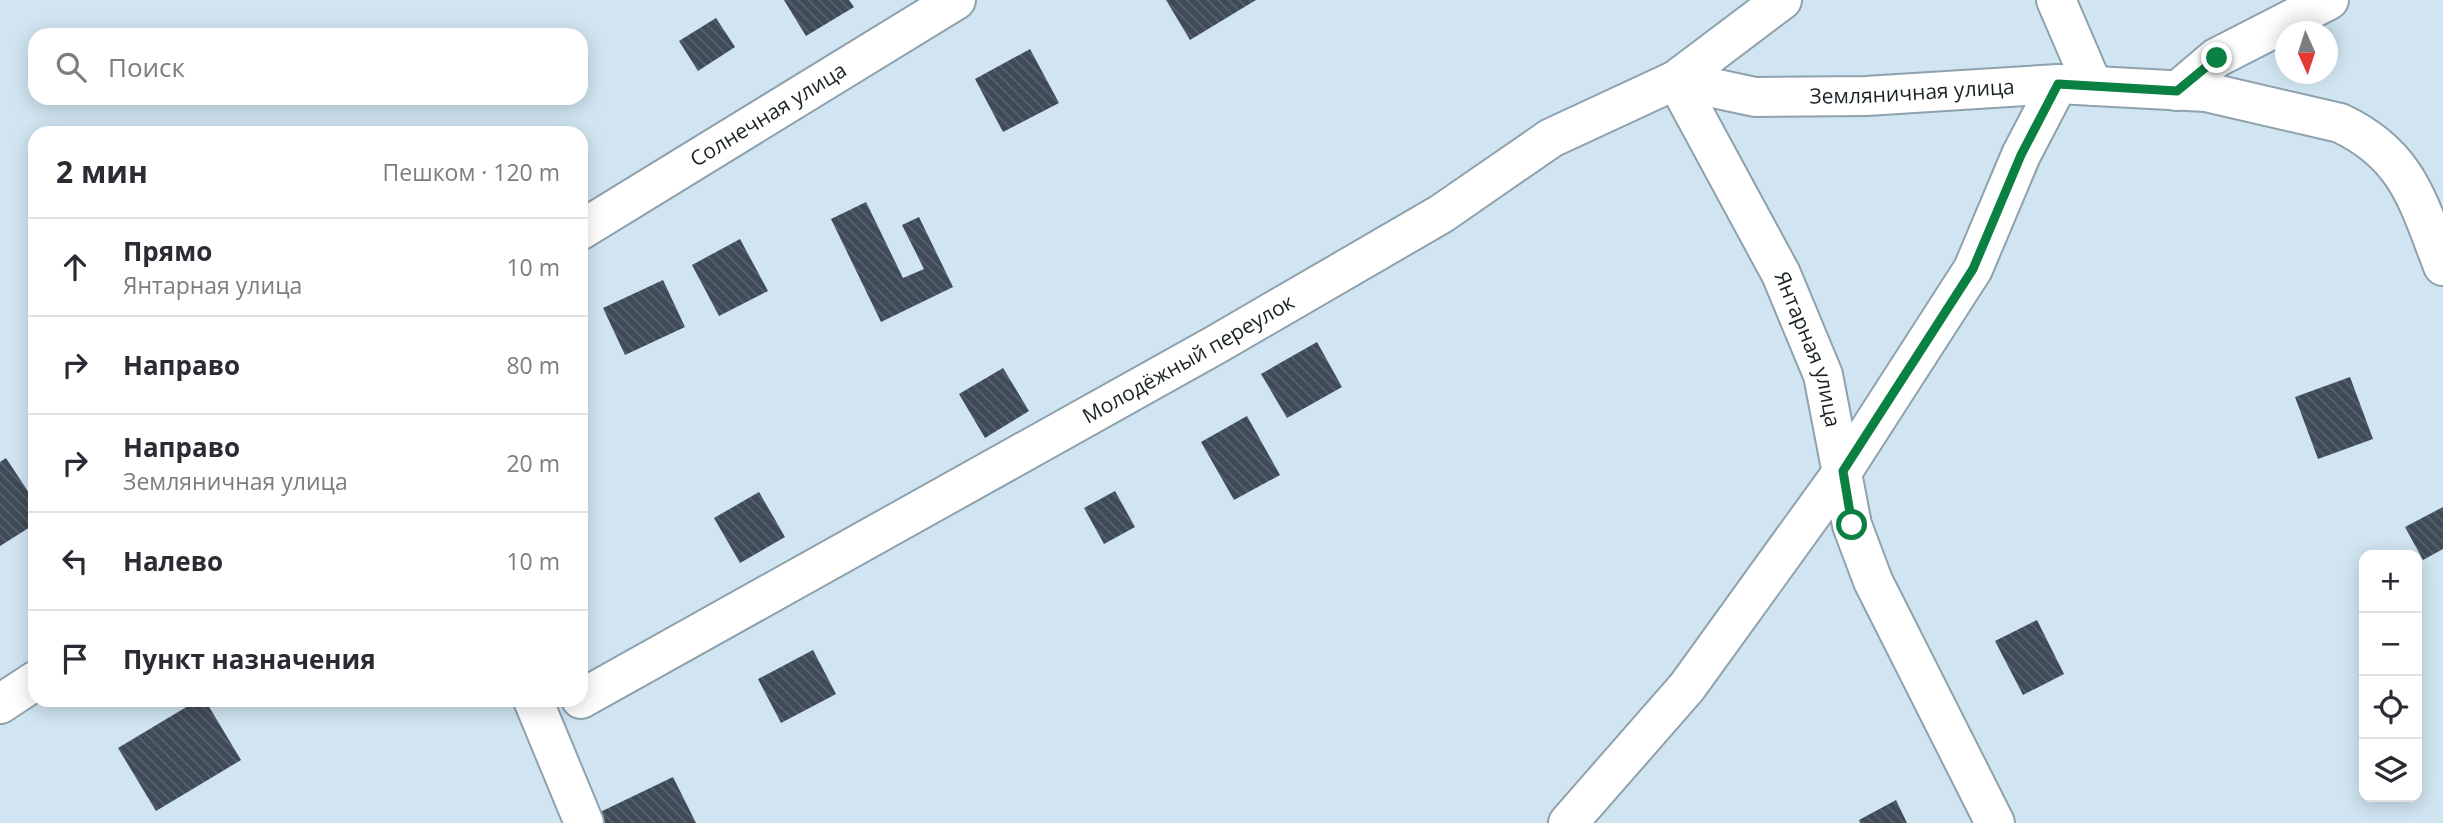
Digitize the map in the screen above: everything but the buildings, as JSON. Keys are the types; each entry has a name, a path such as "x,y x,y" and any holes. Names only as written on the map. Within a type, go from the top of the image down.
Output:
{"street":[{"name":"Солнечная улица","path":"588,225 956,0"},
{"name":"Молодёжный переулок","path":"588,695 1264,317 1441,214 1551,138 1676,80 1782,0"},
{"path":"1568,823 1687,687 1843,471 1973,269 2021,155 2076,85 2056,0"},
{"path":"2177,91 2217,58 2329,0"},
{"name":"Земляничная улица","path":"1676,80 1755,97 1866,96 2076,85 2206,92 2340,123 2357,131 2392,158 2413,191 2443,266"},
{"name":"Янтарная улица","path":"1676,80 1781,274 1823,375 1852,525 1873,581 1994,823"},
{"path":"0,704 28,686"},
{"path":"538,710 584,823"}],"route":[{"path":"1852,525 1843,471 1973,269 2021,155 2058,84 2177,91 2217,58"}]}
